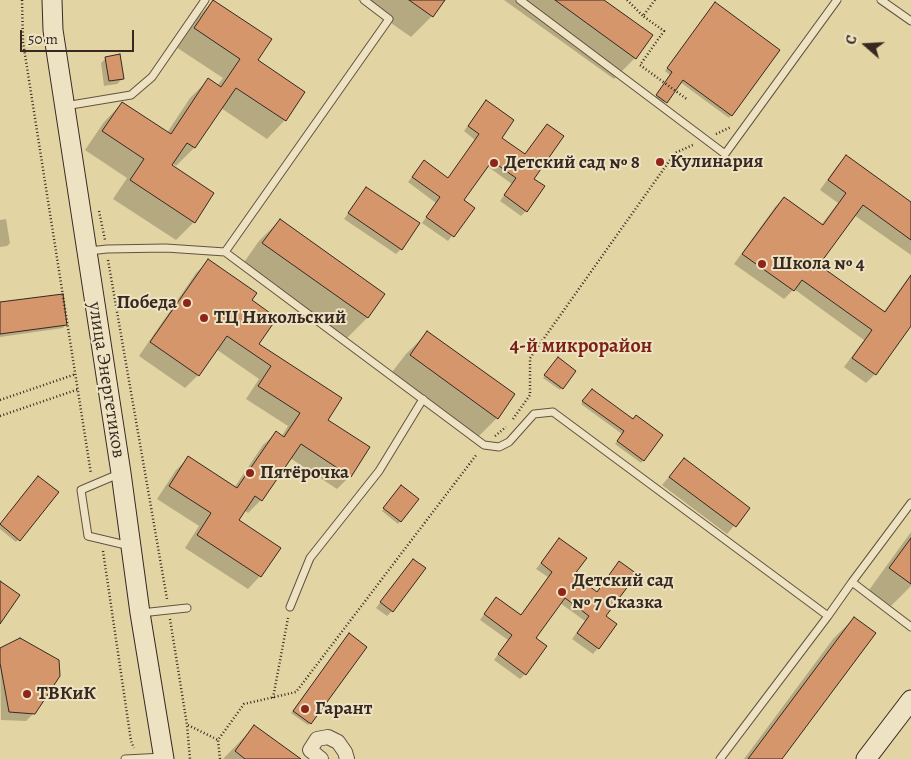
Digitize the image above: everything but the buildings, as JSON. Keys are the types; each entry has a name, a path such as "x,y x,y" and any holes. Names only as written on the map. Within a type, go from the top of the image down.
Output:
{"main road":[{"name":"улица Энергетиков","path":"52,0 53,30 64,106 121,472 140,613 164,758"},
{"path":"866,759 911,700"}],"street":[{"path":"320,759 310,750 317,739 328,737 338,742 346,752 348,759"}],"lane":[{"path":"64,106 131,95 152,77 205,0"},
{"path":"224,252 388,19 364,0"},
{"path":"520,0 725,154 837,0"},
{"path":"881,0 911,21"},
{"path":"86,252 106,249 166,248 224,252 484,445 499,447 509,442 534,414 553,412 828,616"},
{"path":"290,607 310,558 379,471 423,400"},
{"path":"121,472 82,490 88,536 131,546"},
{"path":"720,759 911,503"},
{"path":"852,582 911,627"},
{"path":"140,613 188,608"},
{"path":"125,759 164,758"}],"path":[{"path":"22,0 23,42 93,485"},
{"path":"628,0 643,16 664,31 640,65 688,100"},
{"path":"643,16 655,0"},
{"path":"220,759 218,740 244,704 296,692 484,445 509,424 530,394 530,358 675,153 737,124"},
{"path":"99,210 168,602"},
{"path":"0,400 76,374"},
{"path":"0,416 78,389"},
{"path":"101,539 131,741 138,758"},
{"path":"272,698 290,607"},
{"path":"169,611 187,725 190,759"},
{"path":"187,725 218,740"}],"place":[{"name":"Кулинария","path":"660,162"},
{"name":"Детский сад № 8","path":"494,163"},
{"name":"Школа № 4","path":"762,264"},
{"name":"Победа","path":"187,303"},
{"name":"ТЦ Никольский","path":"204,318"},
{"name":"Пятёрочка","path":"250,473"},
{"name":"Детский сад № 7 Сказка","path":"562,592"},
{"name":"ТВКиК","path":"27,694"},
{"name":"Гарант","path":"305,709"}],"district":[{"name":"4-й микрорайон","path":"581,347"}]}
